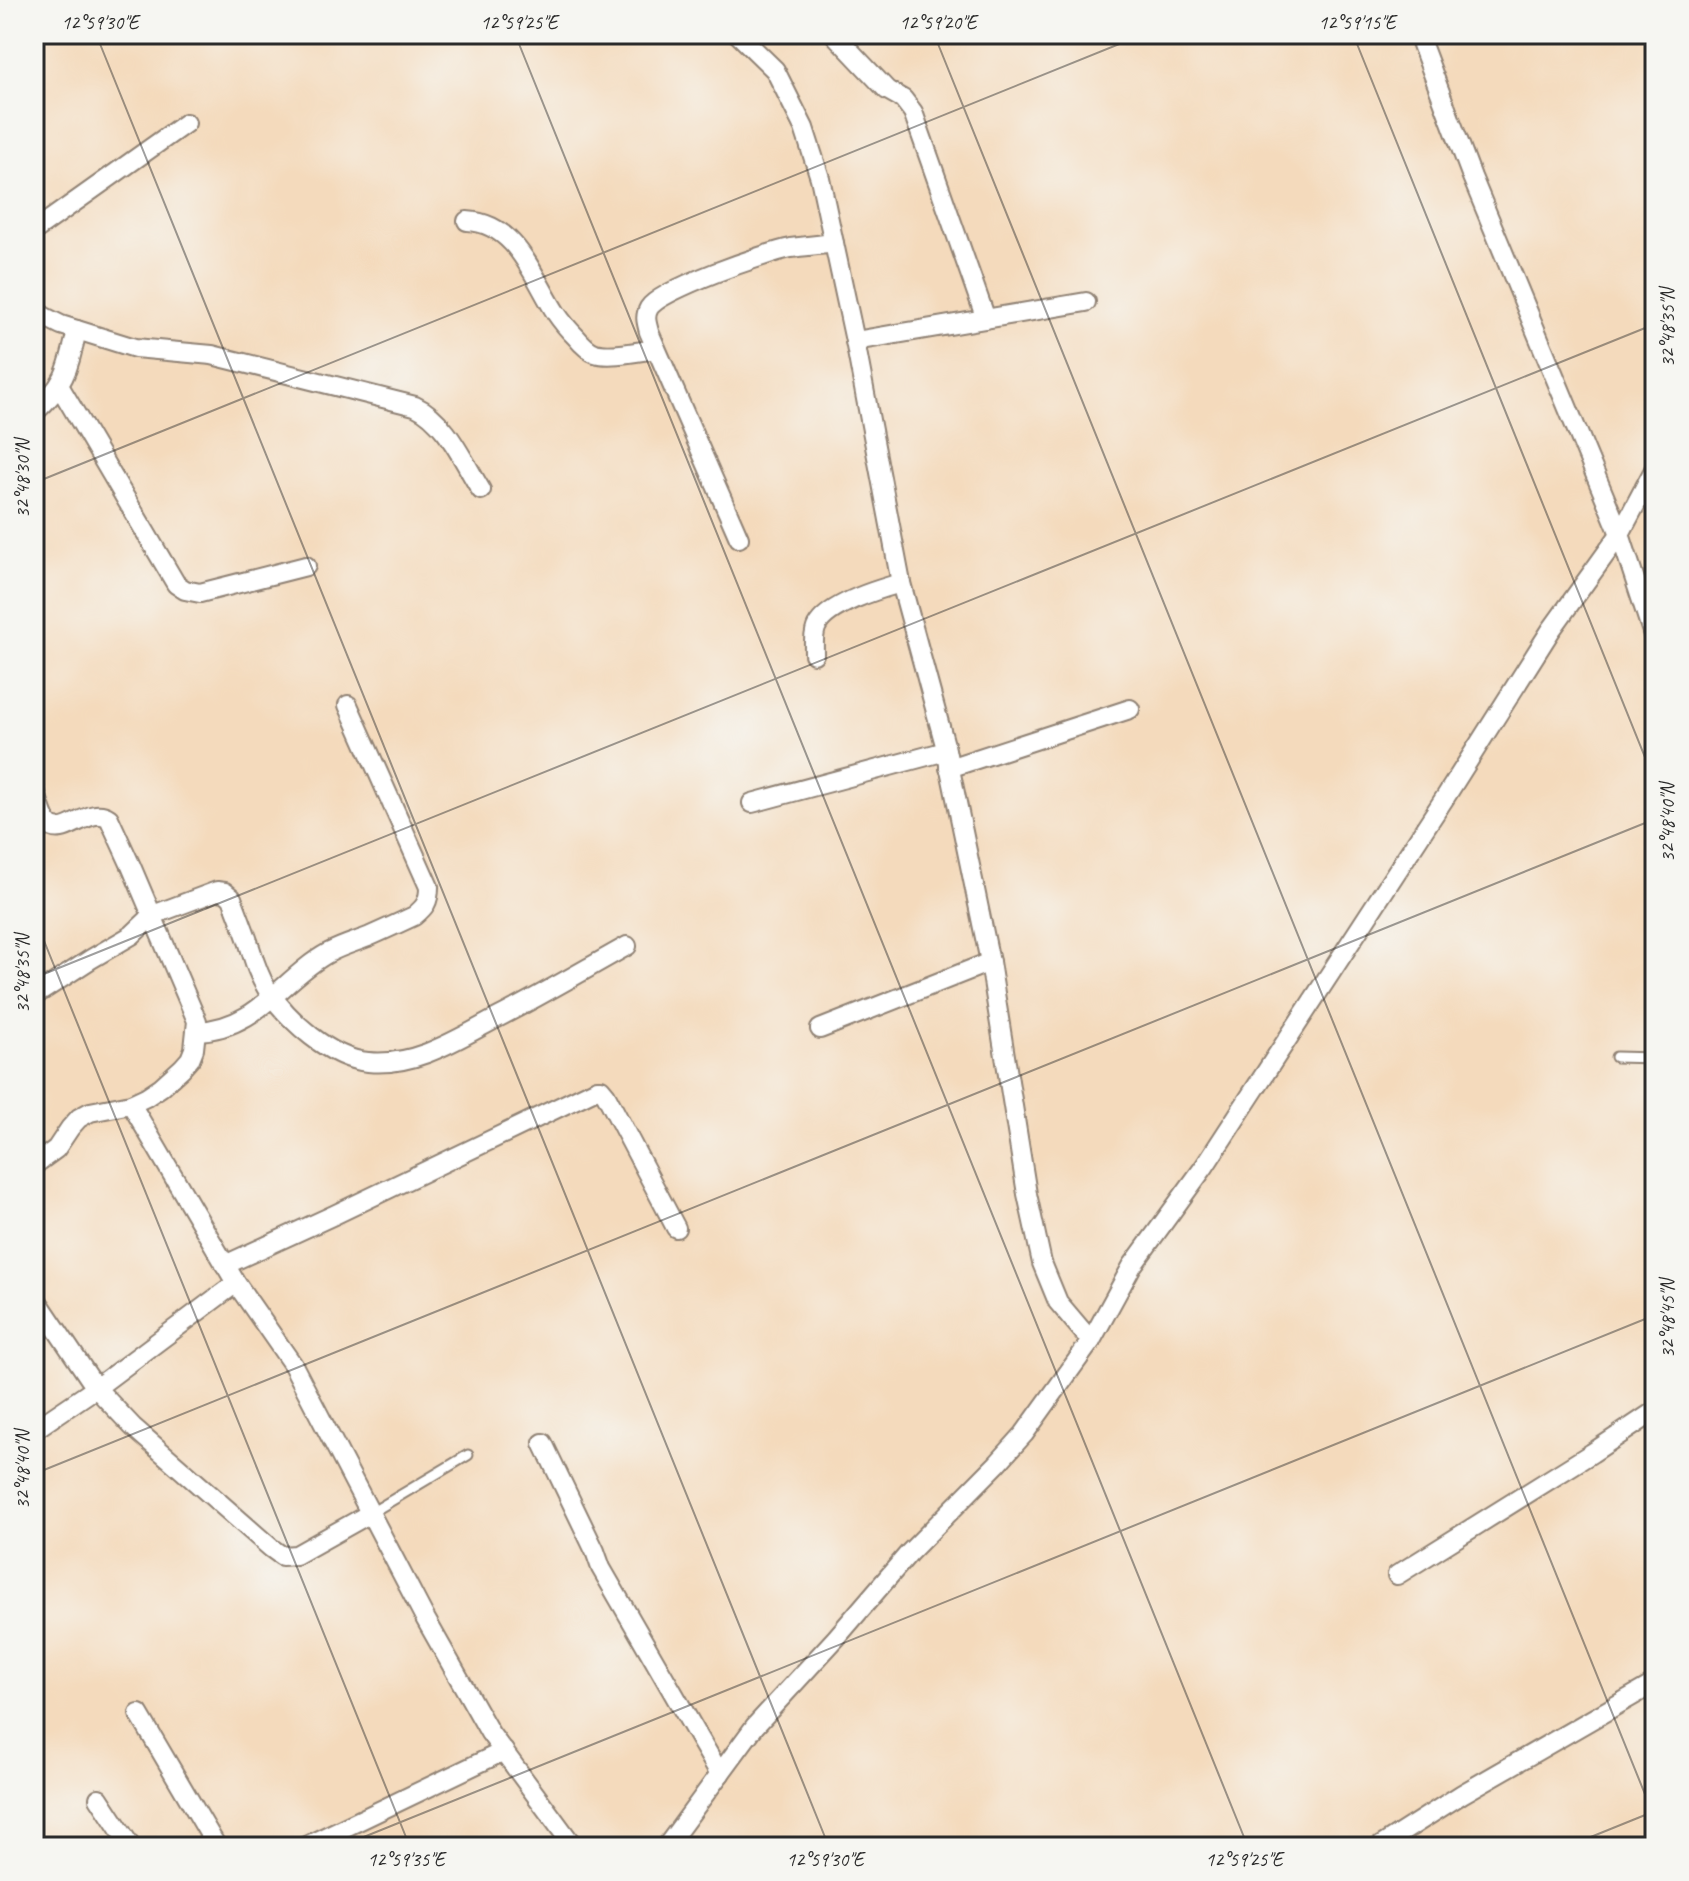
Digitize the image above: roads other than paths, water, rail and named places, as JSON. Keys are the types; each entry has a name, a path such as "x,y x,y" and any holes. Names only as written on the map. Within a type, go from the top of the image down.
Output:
{"street":[{"path":"738,34 775,70 804,128 820,178 901,583 947,759 990,962 1027,1194 1042,1263 1058,1302 1091,1341"},
{"path":"834,34 887,90 903,99 913,112 986,319"},
{"path":"1418,34 1478,191 1620,534 1655,641"},
{"path":"34,231 186,123"},
{"path":"467,221 482,222 519,251 557,316 594,352 621,354 656,349"},
{"path":"739,538 646,320 651,305 664,296 734,266 789,249 834,243"},
{"path":"855,341 1086,302"},
{"path":"34,304 43,316 135,348 212,355 415,406 430,413 481,490"},
{"path":"34,413 60,387 77,330"},
{"path":"60,387 176,584 185,590 200,593 306,566"},
{"path":"666,1847 755,1726 909,1553 1024,1434 1091,1341 1132,1266 1204,1167 1551,630 1620,534 1655,468"},
{"path":"814,654 816,629 821,619 865,595 901,583"},
{"path":"197,1031 213,1031 228,1026 274,998 316,961 414,916 429,899 429,887 348,705"},
{"path":"752,803 947,759 1130,709"},
{"path":"34,787 46,819 50,826 57,829 98,814 109,818 197,1021 190,1059 161,1087 131,1104 90,1112 79,1118 56,1149 34,1165"},
{"path":"34,996 132,935 153,915 217,891 225,892 232,898 259,975 295,1022 326,1046 365,1062 383,1063 418,1057 451,1043 627,946"},
{"path":"820,1029 990,962"},
{"path":"225,1265 597,1089 604,1091 676,1228"},
{"path":"131,1104 236,1283 293,1365 369,1514 490,1733 574,1847"},
{"path":"34,1430 96,1388 236,1283"},
{"path":"34,1296 96,1388 133,1427 282,1556 296,1555 369,1514"},
{"path":"1397,1575 1655,1411"},
{"path":"543,1443 601,1568 720,1774"},
{"path":"1389,1845 1462,1794 1655,1683"},
{"path":"139,1714 217,1847"},
{"path":"304,1847 504,1751"},
{"path":"99,1798 131,1847"}],"lane":[{"path":"1616,1057 1655,1058"},
{"path":"369,1514 468,1455"}]}
